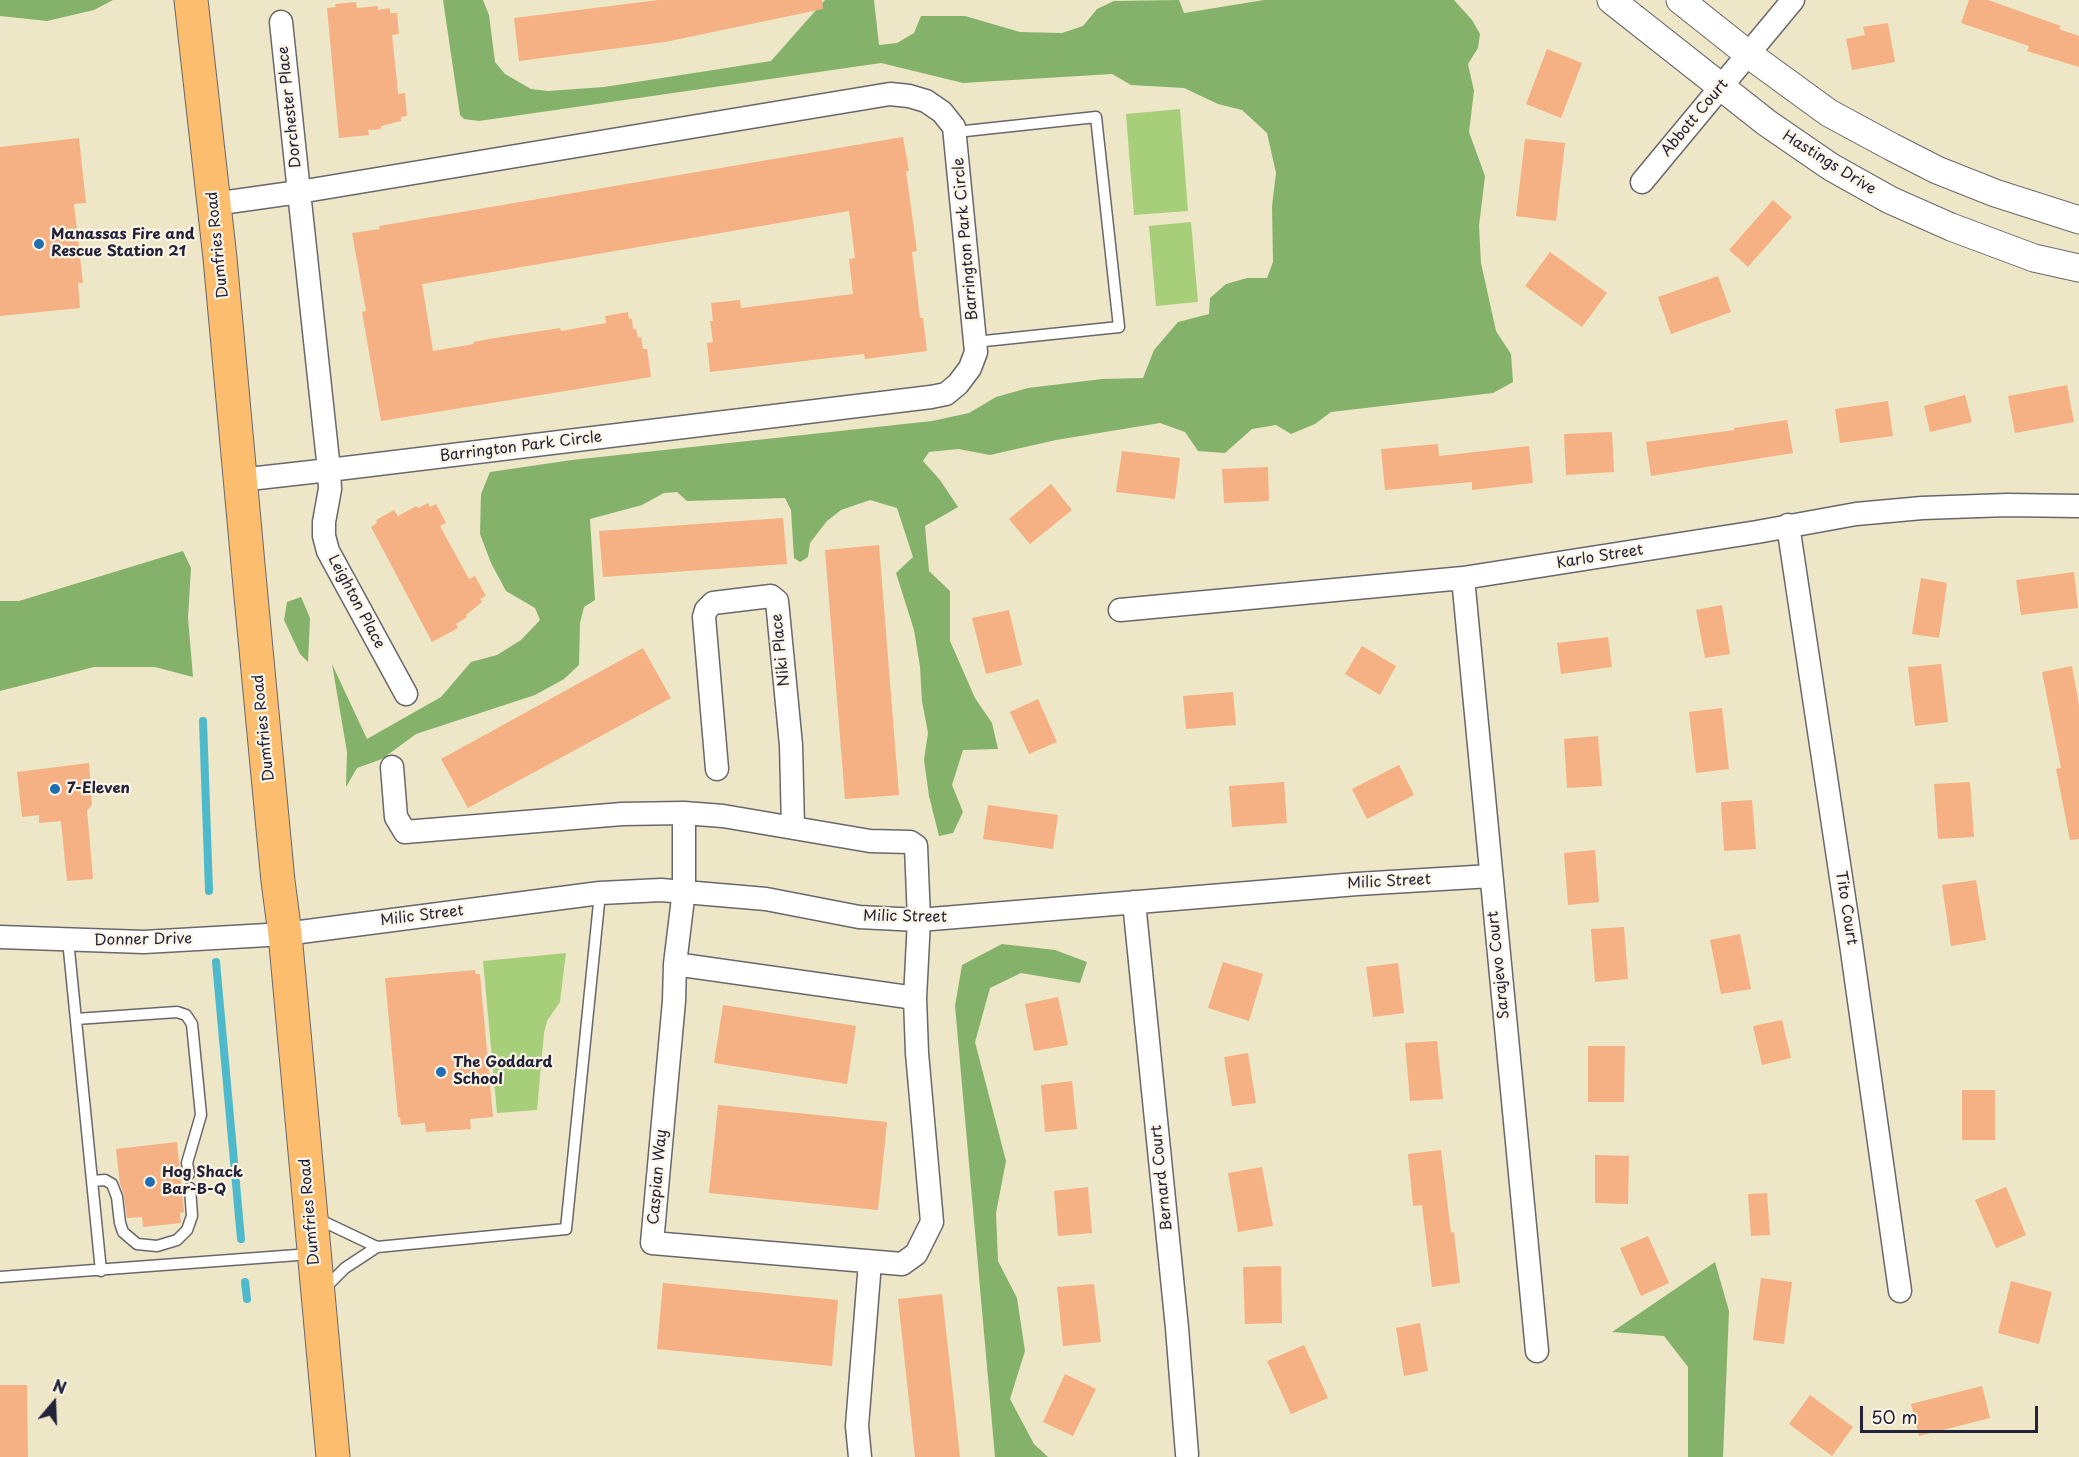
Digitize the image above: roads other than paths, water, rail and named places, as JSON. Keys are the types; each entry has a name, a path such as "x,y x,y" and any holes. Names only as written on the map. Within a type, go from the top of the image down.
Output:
{"main road":[{"name":"Dumfries Road","path":"191,0 214,204 333,1457"}],"street":[{"name":"Hastings Drive","path":"1611,0 1767,123 1831,167 1890,200 1951,227 2034,258 2079,268"},
{"path":"1680,0 1748,54 1829,113 1928,165 1995,193 2079,220"},
{"name":"Abbott Court","path":"1642,182 1793,0"},
{"name":"Dorchester Place","path":"281,22 299,192"},
{"path":"214,204 891,94 926,101 942,112 956,132"},
{"name":"Barrington Park Circle","path":"240,480 946,394 958,384 970,368 976,352 956,132"},
{"path":"299,192 329,470"},
{"name":"Leighton Place","path":"329,470 330,489 324,522 324,536 328,551 406,694"},
{"name":"Karlo Street","path":"1120,609 1463,578 1745,534 1856,514 1922,508 2007,505 2079,506"},
{"name":"Tito Court","path":"1788,525 1900,1291"},
{"name":"Sarajevo Court","path":"1463,578 1537,1351"},
{"name":"Niki Place","path":"717,769 704,618 706,610 713,603 771,596 777,601 790,734 793,827"},
{"path":"392,767 396,817 405,832 622,814 684,813 723,816 870,841 910,842 916,846 919,920"},
{"path":"684,813 684,890"},
{"name":"Milic Street","path":"285,934 600,893 684,890 766,899 859,916 919,920 1358,884 1491,876"},
{"name":"Caspian Way","path":"684,890 675,964 674,1001 652,1244 902,1264 916,1254 932,1222 917,1053 915,998 919,920"},
{"name":"Bernard Court","path":"1134,902 1178,1328 1187,1454"},
{"name":"Donner Drive","path":"0,937 144,942 285,934"},
{"path":"675,964 915,998"},
{"path":"860,1457 857,1426 870,1262"}],"lane":[{"path":"956,132 1096,117 1119,327 975,342"},
{"path":"317,1295 345,1268 377,1247 566,1229 600,893"},
{"path":"68,940 101,1271"},
{"path":"76,1019 177,1012 186,1015 192,1024 201,1115 187,1163 189,1174"},
{"path":"92,1181 105,1179 112,1184 117,1197 123,1232 137,1244 157,1246 177,1240 187,1230 192,1216 190,1188"},
{"path":"311,1215 333,1228 377,1247"},
{"path":"0,1277 314,1253"}],"waterway":[{"path":"203,721 209,891"},
{"path":"216,962 241,1239"},
{"path":"245,1282 247,1299"}],"place":[{"name":"Manassas Fire and Rescue Station 21","path":"39,244"},
{"name":"7-Eleven","path":"55,789"},
{"name":"The Goddard School","path":"441,1072"},
{"name":"Hog Shack Bar-B-Q","path":"150,1182"}]}
